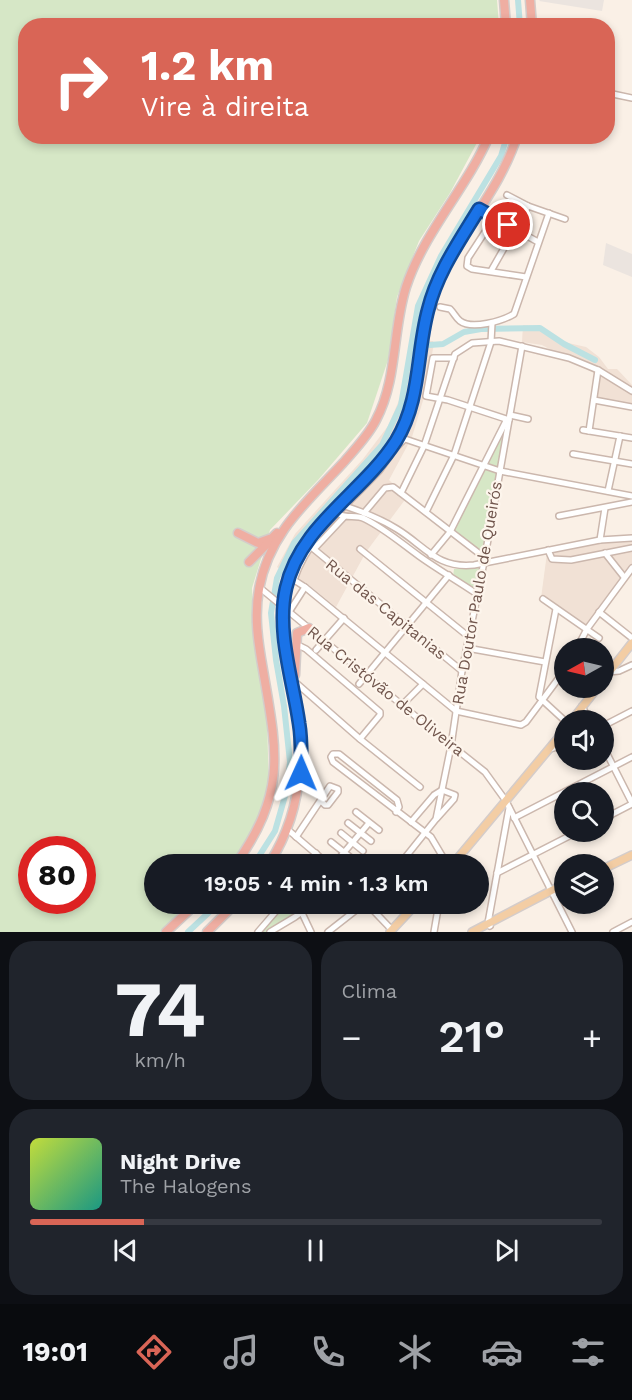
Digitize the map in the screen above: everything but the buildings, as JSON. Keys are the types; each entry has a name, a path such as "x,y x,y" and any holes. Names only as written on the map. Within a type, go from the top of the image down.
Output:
{"highway":[{"path":"504,0 505,18"},
{"path":"530,0 531,18"},
{"path":"249,562 356,449 375,422 387,395 400,311 414,266 485,144"},
{"path":"274,854 287,829 295,806 301,773 301,737 287,654 283,607 290,573 304,544 385,456 404,426 414,398 425,321 440,273 504,167 514,144"},
{"path":"242,854 260,825 270,799 275,768 274,730 257,631 256,610 269,554 286,524"},
{"path":"238,533 258,543 272,538"},
{"path":"295,696 295,655 299,619"},
{"path":"299,631 309,628"},
{"path":"166,932 185,914"},
{"path":"207,932 225,914"}],"main road":[{"path":"614,666 632,643"},
{"path":"579,710 589,698"},
{"path":"462,854 508,804 554,744"},
{"path":"614,862 632,853"},
{"path":"472,932 553,893"},
{"path":"391,931 407,914"},
{"path":"479,932 489,925"}],"street":[{"path":"615,94 632,98"},
{"path":"507,195 528,206 565,219"},
{"path":"491,271 528,206"},
{"path":"479,209 538,242"},
{"path":"440,308 452,310 460,321 467,324 492,328 514,314 549,213"},
{"path":"494,218 467,264 469,268 526,277"},
{"path":"426,512 454,455 491,342 492,328"},
{"path":"401,493 424,446 454,358 458,352 472,343 500,341 576,360 598,370 632,391"},
{"name":"Rua Doutor Paulo de Queirós","path":"409,854 436,819 522,346"},
{"path":"454,358 433,358 425,392 428,397 509,418 528,419"},
{"path":"598,370 594,400 586,430 632,438"},
{"path":"594,400 632,407"},
{"path":"431,555 450,532 509,418"},
{"path":"608,491 620,435"},
{"path":"542,679 554,685 526,722 521,725 456,711 344,618 294,580 297,568 341,515 345,506 386,463 401,442 408,439 500,471 632,496"},
{"path":"573,454 632,464"},
{"path":"364,513 385,488 393,487 484,560"},
{"path":"617,506 620,493"},
{"path":"559,516 632,502"},
{"path":"345,506 396,528 431,555 453,566 474,565 484,560 600,540 632,538"},
{"path":"600,540 605,508"},
{"path":"341,515 357,515 364,518 477,594"},
{"name":"Rua das Capitanias","path":"312,548 462,671"},
{"path":"548,550 552,559 565,560 632,548"},
{"path":"360,549 469,637"},
{"path":"605,553 624,577"},
{"path":"582,638 632,568"},
{"path":"359,684 449,574"},
{"path":"283,607 305,587"},
{"name":"Rua Cristóvão de Oliveira","path":"261,589 485,772 508,804 572,932"},
{"path":"543,599 599,638"},
{"path":"554,711 542,701 539,695 556,609"},
{"path":"599,612 632,638"},
{"path":"316,651 344,618"},
{"path":"295,655 299,647 304,648 380,712 379,717 360,739"},
{"path":"467,648 545,662"},
{"path":"614,672 632,665"},
{"path":"295,682 360,739 420,787"},
{"path":"402,704 423,684"},
{"path":"582,706 584,710"},
{"path":"614,720 632,711"},
{"path":"550,749 554,748"},
{"path":"398,813 397,800 339,754 333,754 331,757 333,762 398,813 426,834 435,842 442,854"},
{"path":"614,766 632,757"},
{"path":"614,768 632,804 614,813"},
{"path":"514,818 605,770"},
{"path":"411,822 434,795 442,790 455,796 436,819"},
{"path":"296,837 321,801"},
{"path":"489,925 508,804"},
{"path":"356,812 379,830"},
{"path":"348,823 371,841"},
{"path":"344,852 369,823"},
{"path":"287,829 316,853"},
{"path":"341,833 363,851"},
{"path":"331,842 346,854"},
{"path":"497,873 558,842"},
{"path":"258,932 273,914"},
{"path":"270,932 300,914"},
{"path":"302,914 311,932"},
{"path":"328,932 352,914"},
{"path":"376,914 391,931"},
{"path":"434,932 437,914"},
{"path":"613,932 632,922"}],"shaded area":[{"path":"540,0 604,0 602,11"},
{"path":"606,243 632,254 632,277 603,265"},
{"path":"523,325 540,327 555,340 586,347 599,357 608,369 617,369 632,385 632,404 593,397 596,374 542,345 522,342"},
{"path":"410,340 433,341 434,343 425,394 412,437 389,480 407,497 366,552 336,607 305,582 296,581 277,567 295,534 363,459 388,426 400,398"},
{"path":"632,542 632,568 586,628 541,598 547,553 604,543"}],"green space":[{"path":"0,0 497,0 498,18 18,18 18,144 476,144 450,193 419,241 397,297 388,360 367,423 318,480 270,530 252,588 256,658 267,720 269,788 255,827 239,854 144,854 144,914 179,914 160,932 0,932"},
{"path":"507,424 483,557 452,532"},
{"path":"481,566 476,591 453,576 454,569"},
{"path":"278,914 297,914 265,932 261,932"}],"waterway":[{"path":"518,0 519,18"},
{"path":"260,854 275,831 287,789 290,762 271,613 277,578 294,543 382,445 401,405 418,306 441,256 501,156 505,144"},
{"path":"430,345 443,344 464,332 481,329 540,328 595,360"},
{"path":"188,932 207,914"}],"route":[{"path":"301,773 301,737 284,627 284,600 290,573 304,544 385,456 404,426 411,411 417,385 425,321 440,273 479,209 508,225"}]}
